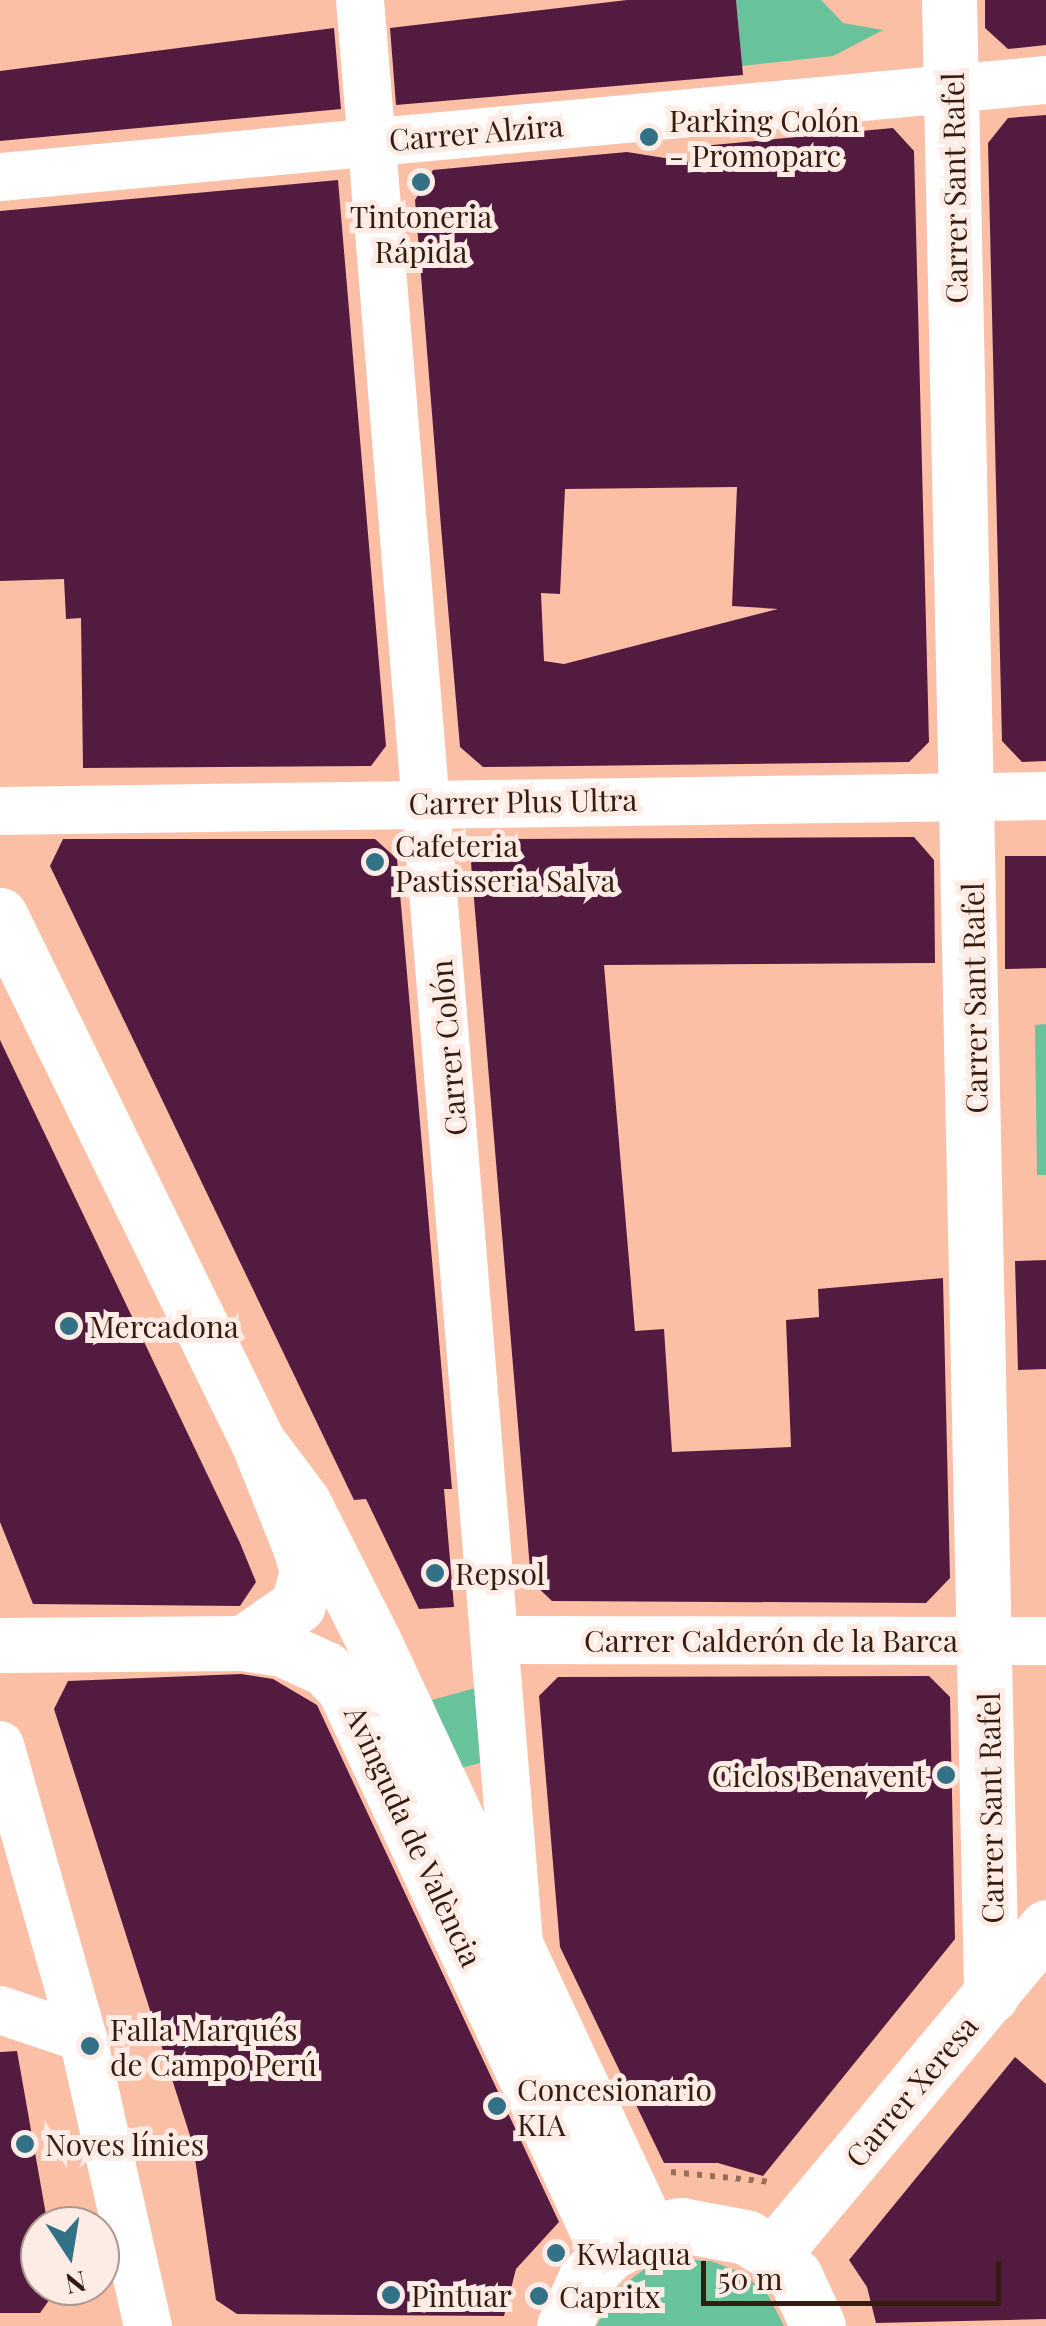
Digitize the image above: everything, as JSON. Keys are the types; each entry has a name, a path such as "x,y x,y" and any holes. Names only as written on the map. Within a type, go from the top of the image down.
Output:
{"street":[{"name":"Carrer Colón","path":"360,0 520,1954"},
{"name":"Carrer Sant Rafel","path":"950,0 988,1639 991,1996"},
{"name":"Carrer Alzira","path":"0,178 1046,80"},
{"name":"Carrer Plus Ultra","path":"0,811 1046,796"},
{"name":"Avinguda de València","path":"0,915 258,1442 308,1571 298,1605 243,1643"},
{"name":"Avinguda de València","path":"258,1442 312,1519 520,1954 628,2243"},
{"name":"Carrer Calderón de la Barca","path":"496,1640 1046,1641"},
{"name":"Avinguda de València","path":"243,1643 307,1660 344,1688 628,2243"},
{"path":"0,1645 243,1643"},
{"path":"0,1745 83,2038 148,2326"},
{"path":"991,1856 1005,1886 1022,1901 1046,1902"},
{"name":"Carrer Xeresa","path":"774,2254 1046,1927"},
{"path":"0,2010 83,2038"},
{"path":"564,2326 585,2278 628,2243 714,2227 774,2254 794,2276 818,2326"}],"green space":[{"path":"736,0 821,0 843,23 883,30 833,56 742,66"},
{"path":"1046,1024 1046,1175 1037,1175 1035,1025"},
{"path":"479,1687 484,1762 461,1768 432,1700"},
{"path":"678,2259 711,2261 742,2273 768,2295 784,2326 596,2326 619,2288 646,2268"}],"building":[{"path":"627,0 736,0 743,75 396,105 390,28"},
{"path":"985,0 1046,0 1046,45 1008,49 985,28"},
{"path":"334,28 341,109 0,141 0,71"},
{"path":"1046,115 1046,761 1022,762 1002,741 988,143 1008,118"},
{"path":"893,128 914,151 929,742 909,762 483,767 460,747 415,200 433,170 627,152 702,164 702,146","holes":["737,487 732,606 778,609 564,664 544,661 541,593 560,594 565,489"]},
{"path":"338,180 386,746 371,766 83,768 81,618 66,619 64,579 0,581 0,211"},
{"path":"914,837 934,860 935,963 604,965 635,1331 664,1329 672,1452 791,1447 786,1320 819,1317 818,1289 943,1278 950,1578 926,1603 552,1601 531,1581 471,863 491,839"},
{"path":"63,839 375,839 397,859 452,1489 444,1489 454,1607 419,1609 366,1499 354,1500 50,866"},
{"path":"1005,856 1046,856 1046,968 1005,969"},
{"name":"Mercadona","path":"0,1040 240,1543 256,1582 240,1606 33,1604 0,1522"},
{"path":"1046,1260 1046,1369 1018,1370 1015,1261"},
{"path":"241,1674 273,1679 317,1705 559,2222 516,2269 504,2316 237,2314 216,2300 193,2145 54,1709 68,1681"},
{"path":"929,1676 950,1697 955,1939 763,2176 718,2163 664,2163 560,1947 539,1696 558,1677"},
{"path":"17,2051 44,2206 20,2206 20,2306 45,2306 40,2313 0,2313 0,2052"},
{"path":"1015,2057 1046,2084 1046,2319 876,2323 867,2287 849,2260"}],"place":[{"name":"Parking Colón - Promoparc","path":"649,137"},
{"name":"Tintoneria Rápida","path":"421,182"},
{"name":"Cafeteria Pastisseria Salva","path":"375,862"},
{"name":"Mercadona","path":"69,1326"},
{"name":"Repsol","path":"435,1573"},
{"name":"Ciclos Benavent","path":"946,1775"},
{"name":"Falla Marqués de Campo Perú","path":"90,2046"},
{"name":"Concesionario KIA","path":"497,2106"},
{"name":"Noves línies","path":"25,2144"},
{"name":"Kwlaqua","path":"556,2253"},
{"name":"Pintuar","path":"391,2295"},
{"name":"Capritx","path":"539,2296"}]}
